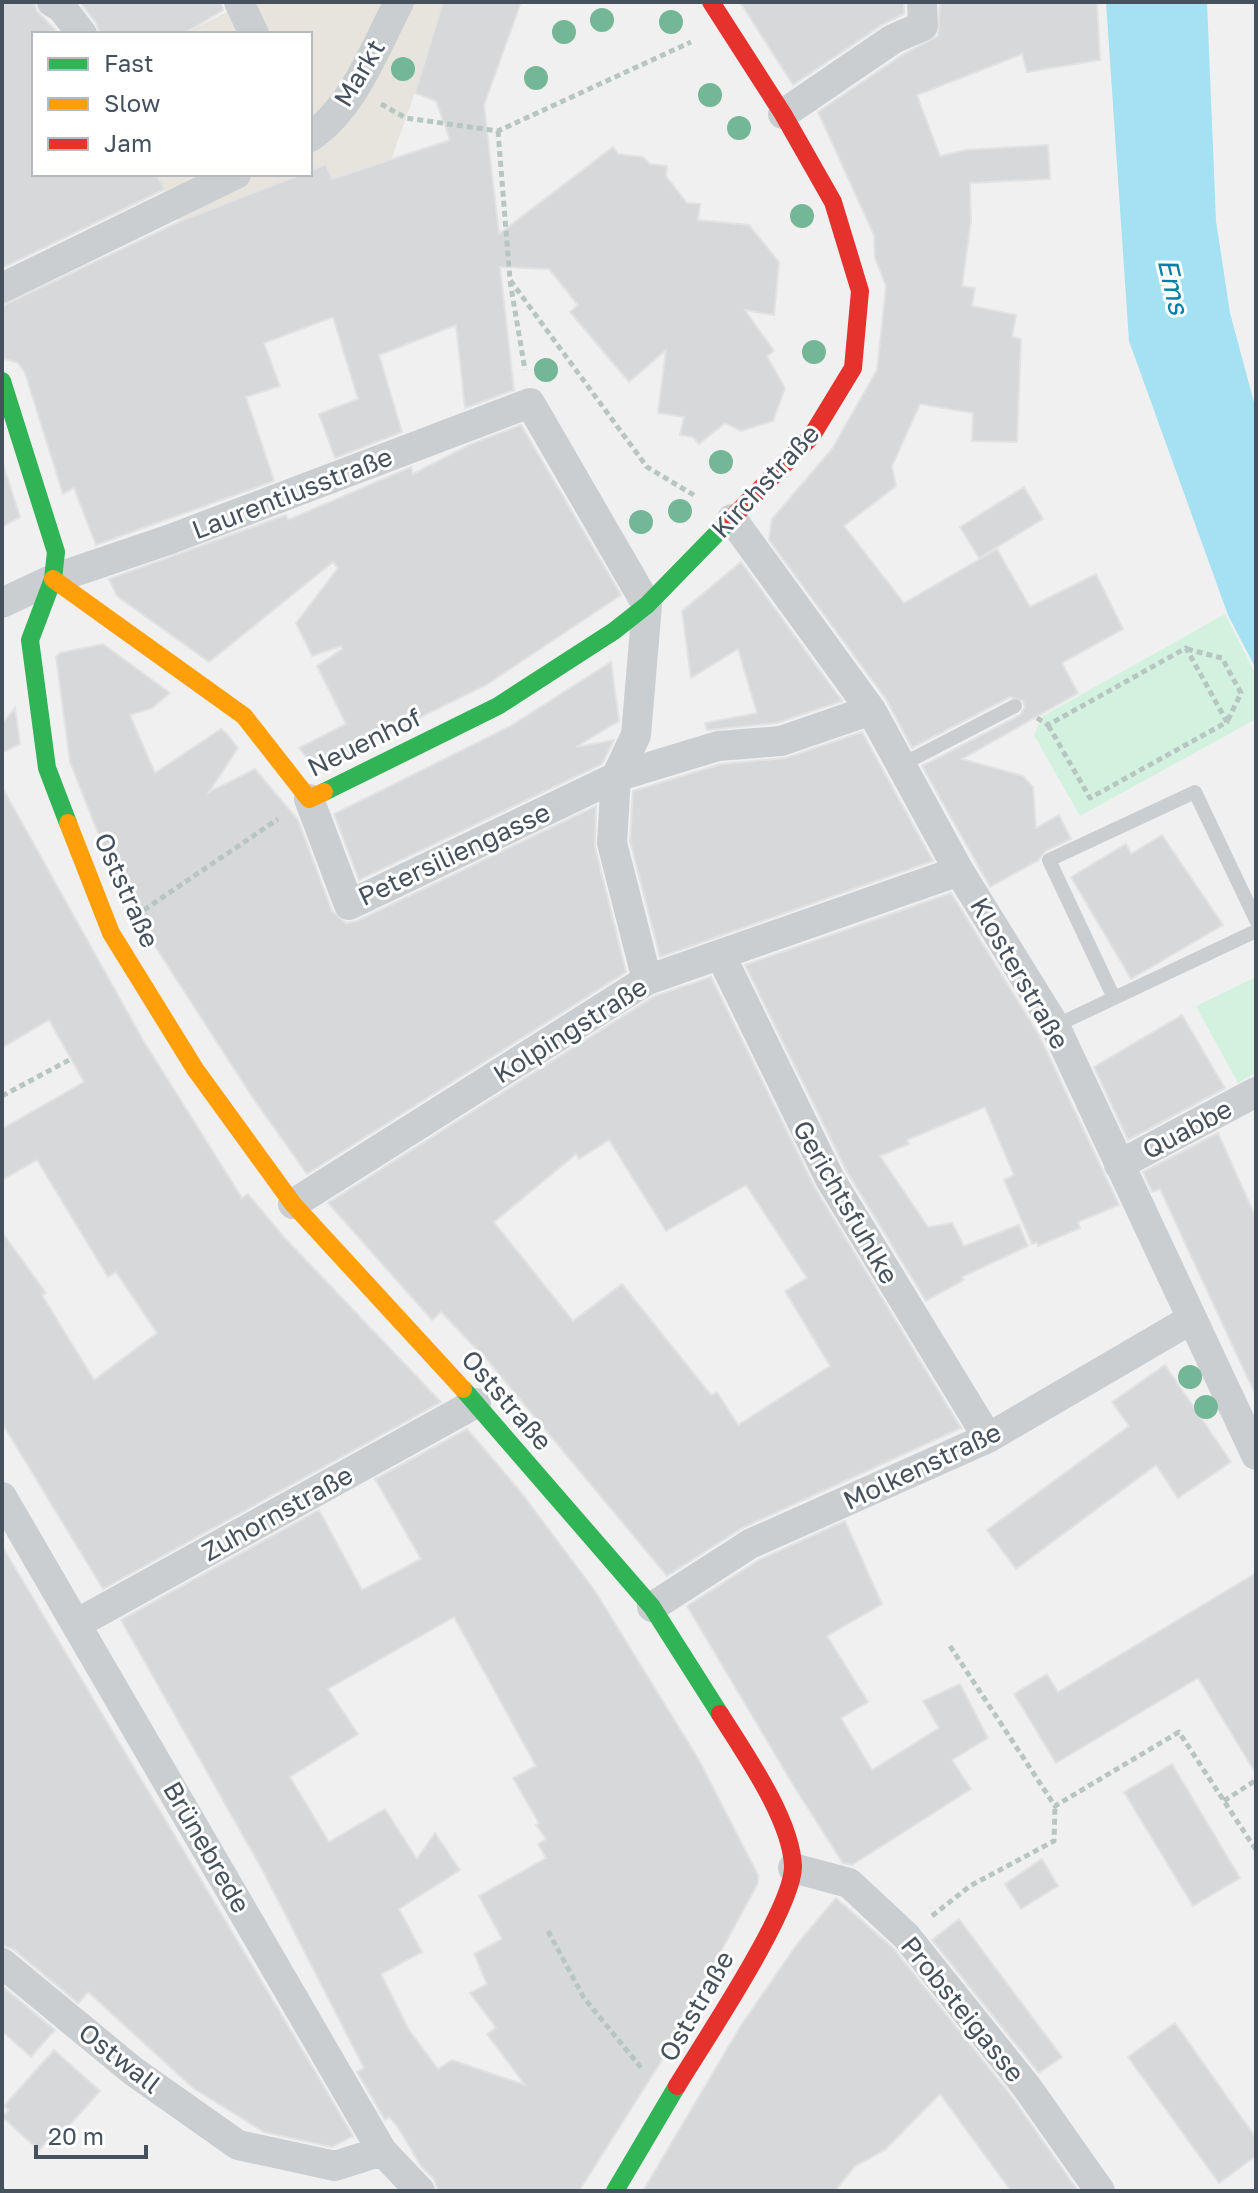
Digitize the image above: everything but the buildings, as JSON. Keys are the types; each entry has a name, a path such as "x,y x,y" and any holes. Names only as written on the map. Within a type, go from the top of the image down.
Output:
{"street":[{"path":"52,2 62,8 80,32"},
{"name":"Markt","path":"312,136 324,127 355,88 399,2"},
{"name":"Kirchstraße","path":"647,605 811,437 853,368 860,291 833,202 783,114 711,2"},
{"path":"783,114 893,39 923,26 922,2"},
{"path":"2,288 232,176"},
{"path":"2,381 56,552 53,579"},
{"path":"530,403 647,605 636,735 616,777 612,843 647,980"},
{"name":"Laurentiusstraße","path":"2,603 53,579 168,540 530,403"},
{"name":"Klosterstraße","path":"732,519 871,710 959,871 1055,1026 1190,1320 1256,1455"},
{"name":"Oststraße","path":"53,579 30,640 47,768 111,933 195,1069 293,1204 476,1403 652,1607 732,1733 786,1830 793,1868 785,1904 615,2191"},
{"name":"Neuenhof","path":"53,579 244,716 309,799 498,706 614,631 647,605"},
{"path":"616,777 718,746 781,741 871,710"},
{"name":"Petersiliengasse","path":"309,799 349,905 616,777"},
{"name":"Kolpingstraße","path":"293,1204 647,980 959,871"},
{"name":"Gerichtsfuhlke","path":"721,956 830,1179 988,1438"},
{"name":"Quabbe","path":"1119,1165 1256,1092"},
{"name":"Molkenstraße","path":"652,1607 750,1544 988,1438 1190,1320"},
{"name":"Zuhornstraße","path":"78,1623 476,1403"},
{"name":"Brünebrede","path":"2,1497 78,1623 382,2151 420,2191"},
{"name":"Probsteigasse","path":"793,1868 849,1883 906,1936 1026,2086 1100,2191"},
{"name":"Ostwall","path":"2,1963 133,2071 238,2145 335,2166 382,2151"}],"lane":[{"path":"903,764 1015,706"},
{"path":"1114,998 1049,860 1195,792 1256,920"},
{"path":"1055,1026 1256,931"}],"path":[{"path":"355,88 406,118 498,131 692,42"},
{"path":"498,131 510,280 530,403"},
{"path":"510,280 647,467 732,519"},
{"path":"1186,648 1227,722"},
{"path":"1015,706 1048,725 1090,798 1227,722 1241,693 1222,658 1186,648 1048,725"},
{"path":"111,933 309,799"},
{"path":"2,1096 71,1059"},
{"path":"906,1936 970,1886 1054,1841 1055,1806 950,1646"},
{"path":"1055,1806 1179,1732 1256,1850"},
{"path":"1224,1801 1256,1780"},
{"path":"548,1931 584,1998 670,2101"}],"shaded area":[{"path":"258,2 448,2 442,5 431,38 434,39 391,160 332,179 326,164 312,170 312,32 187,32 229,11 243,10"},
{"path":"157,176 297,176 181,225"}],"green space":[{"path":"1225,614 1256,675 1256,719 1080,816 1034,735 1043,716"},
{"path":"1256,977 1256,1072 1238,1083 1196,1006"}],"water":[{"name":"Ems","path":"1106,2 1207,2 1216,221 1230,313 1256,410 1256,669 1228,615 1129,341"}],"traffic: fast":[{"path":"2,381 56,552 53,579 30,640 47,768 68,823"},
{"path":"324,792 498,706 614,631 647,605 728,522"},
{"path":"463,1389 652,1607 720,1714"},
{"path":"615,2191 677,2086"}],"traffic: slow":[{"path":"53,579 244,716 309,799 324,792"},
{"path":"68,823 111,933 195,1069 293,1204 463,1389"}],"traffic: jam":[{"path":"711,2 783,114 833,202 860,291 853,368 811,437 728,522"},
{"path":"677,2086 764,1943 789,1886 793,1866 776,1808 720,1714"}]}
